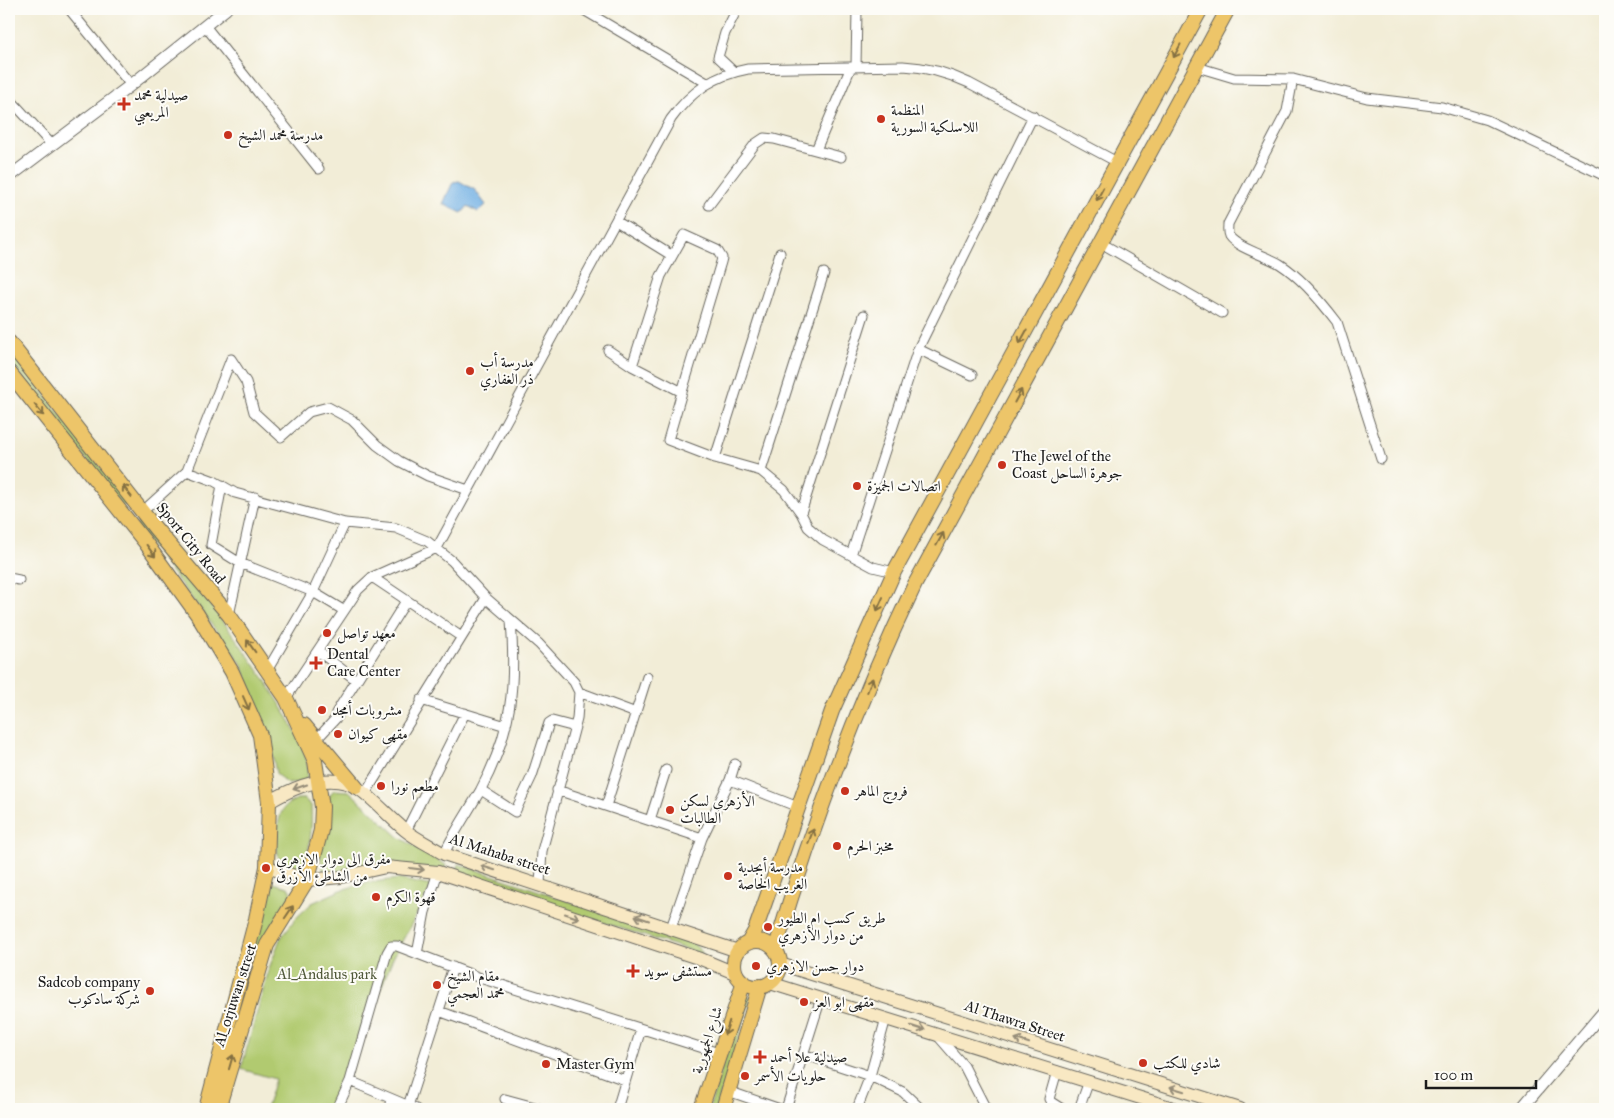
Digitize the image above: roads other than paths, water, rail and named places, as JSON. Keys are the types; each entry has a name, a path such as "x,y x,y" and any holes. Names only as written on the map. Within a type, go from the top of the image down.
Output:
{"main road":[{"path":"740,978 734,962 756,931 832,711 894,572 1201,9"},
{"path":"722,1109 765,985 775,978 780,964 775,950 806,849 886,645 916,584 1228,9"},
{"name":"Sport City Road","path":"9,342 228,615 268,670 286,698 308,742 320,782"},
{"path":"9,372 145,542 197,614 232,672 260,735 269,802"},
{"path":"866,636 886,645"},
{"path":"294,713 361,791"},
{"name":"Al Mahaba street","path":"269,802 288,792 320,782 342,781 361,791 406,831 444,854 540,884 708,941 743,947"},
{"name":"Al_orjuwan street","path":"218,1109 267,944 307,880 321,830 320,782"},
{"name":"Al_orjuwan street","path":"206,1109 256,919 266,868 269,802"},
{"path":"452,876 452,868 458,859"},
{"path":"266,868 307,880 341,877 386,867 438,872 701,959 740,978 821,998 1176,1109"},
{"path":"778,867 772,902 777,907 789,903"},
{"path":"701,959 708,949 708,941"},
{"path":"743,947 763,942 775,950"},
{"name":"Al Thawra Street","path":"780,964 1240,1109"},
{"name":"شارع الجمهورية","path":"701,1109 740,978"},
{"path":"1044,1067 1048,1058 1048,1049"},
{"path":"1073,1076 1072,1067 1077,1058"}],"street":[{"path":"69,9 131,85"},
{"path":"9,177 206,27 226,9"},
{"path":"582,9 707,83"},
{"path":"734,72 718,57 719,50 737,9"},
{"path":"816,150 853,67 857,9"},
{"path":"206,27 318,169"},
{"path":"286,698 358,590 372,577 437,548 671,119 687,98 707,83 734,72 760,68 913,66 948,74 1033,116 1117,162"},
{"path":"1197,66 1234,78 1293,79 1367,98 1442,107 1487,120 1605,176"},
{"path":"1293,79 1287,111 1228,224 1227,231 1229,236 1237,243 1279,264 1292,273 1324,305 1337,322 1382,458"},
{"path":"9,98 52,145"},
{"path":"851,555 918,349 1033,116"},
{"path":"709,206 761,140 771,138 841,157"},
{"path":"616,221 671,255"},
{"path":"632,366 661,276 671,255 684,235 717,250 722,258 668,440 715,458 761,471 784,490 801,513 808,527 823,540 873,567 894,572"},
{"path":"1101,243 1222,314"},
{"path":"715,458 780,252"},
{"path":"761,471 824,273"},
{"path":"801,513 864,315"},
{"path":"918,349 972,375"},
{"path":"608,350 632,366 682,392"},
{"path":"143,511 187,471 231,360 246,382 254,412 281,437 309,412 328,407 352,420 377,445 399,461 428,476 468,490"},
{"path":"187,471 222,485 235,493 345,523 396,528 417,536 437,548 486,598 538,644 574,682 579,692 580,704 542,851 540,884"},
{"path":"222,485 211,545 240,563 313,592 343,610"},
{"path":"228,615 255,497"},
{"path":"268,670 313,592 345,523"},
{"path":"372,577 460,636"},
{"path":"9,578 19,580"},
{"path":"361,791 422,700 460,636 486,598"},
{"path":"317,739 338,716 336,713 406,601"},
{"path":"444,854 481,790 506,726 514,681 511,621"},
{"path":"318,651 356,680"},
{"path":"606,806 647,678"},
{"path":"579,692 636,713"},
{"path":"422,700 506,726"},
{"path":"406,831 465,713"},
{"path":"481,790 515,812 532,776 549,722 552,721 575,727"},
{"path":"671,928 702,838 730,780 735,764"},
{"path":"650,820 666,770"},
{"path":"730,780 798,807"},
{"path":"557,790 702,838"},
{"path":"417,954 423,920 438,872"},
{"path":"338,1109 350,1081 386,953 390,946 397,946 483,979 719,1053"},
{"path":"350,1081 412,1108 453,967"},
{"path":"786,1109 821,998"},
{"path":"1521,1109 1605,1010"},
{"path":"439,1011 625,1080"},
{"path":"857,1109 870,1076 886,1018"},
{"path":"617,1109 641,1030"},
{"path":"937,1035 964,1066 986,1109"},
{"path":"803,1054 870,1076 903,1092 921,1109"},
{"path":"1057,1071 1050,1099 1051,1102 1062,1109"},
{"path":"1079,1109 1088,1081"},
{"path":"728,1091 780,1109"},
{"path":"389,1109 391,1099"},
{"path":"505,1099 542,1109"}],"water":[{"path":"459,181 475,190 486,205 478,212 468,206 462,213 443,204 453,182"}],"place":[{"name":"صيدلية محمد المريعبي","path":"124,104"},
{"name":"المنظمة اللاسلكية السورية","path":"881,119"},
{"name":"مدرسة محمد الشيخ","path":"228,135"},
{"name":"مدرسة أب ذر الغفاري","path":"470,371"},
{"name":"The Jewel of the Coast جوهرة الساحل","path":"1002,465"},
{"name":"اتصالات الجميزة","path":"857,486"},
{"name":"معهد تواصل","path":"327,633"},
{"name":"Dental Care Center","path":"316,663"},
{"name":"مشروبات أمجد","path":"322,710"},
{"name":"مقهى كيوان","path":"338,734"},
{"name":"مطعم نورا","path":"381,786"},
{"name":"فروج الماهر","path":"845,791"},
{"name":"الأزهري لسكن الطالبات","path":"670,810"},
{"name":"مخبز الحرم","path":"837,846"},
{"name":"مفرق الى دوار الازهري من الشاطئ الأزرق","path":"266,868"},
{"name":"مدرسة أبجدية الغريب الخاصة","path":"728,876"},
{"name":"قهوة الكرم","path":"376,897"},
{"name":"طريق كسب ام الطيور من دوار الأزهري","path":"768,927"},
{"name":"دوار حسن الازهري","path":"756,966"},
{"name":"مستشفى سويد","path":"633,971"},
{"name":"مقام الشيخ محمد العجمي","path":"437,985"},
{"name":"Sadcob company شركة سادكوب","path":"150,991"},
{"name":"مقهى ابو العز","path":"804,1002"},
{"name":"صيدلية علا أحمد","path":"760,1057"},
{"name":"شادي للكتب","path":"1143,1063"},
{"name":"Master Gym","path":"546,1064"},
{"name":"حلويات الأسمر","path":"745,1076"}],"park label":[{"name":"Al_Andalus park","path":"327,974"}]}
